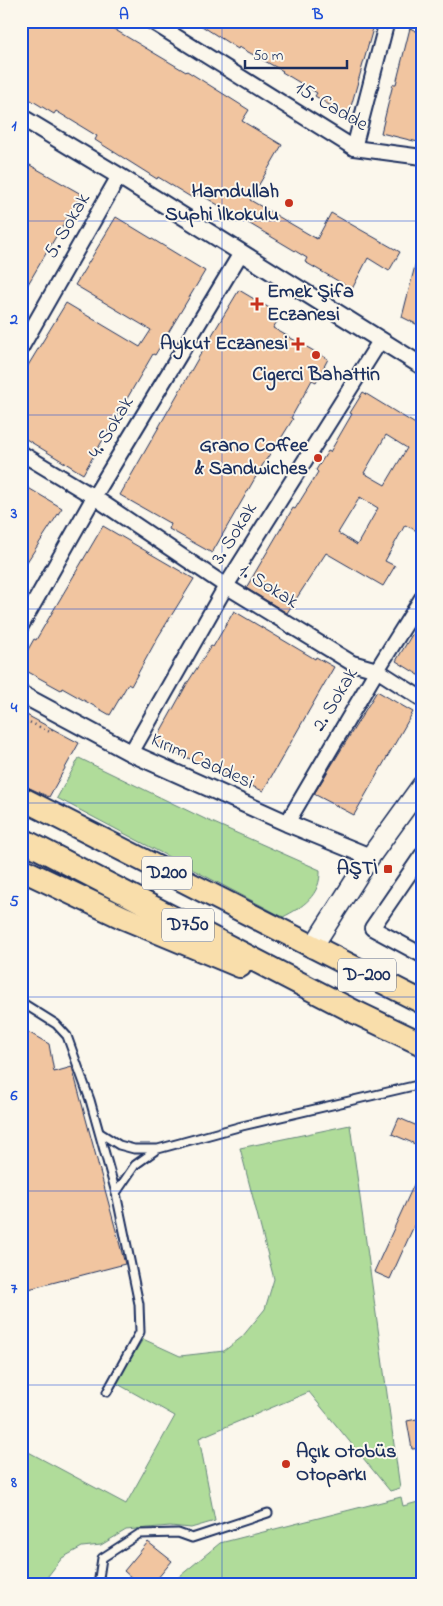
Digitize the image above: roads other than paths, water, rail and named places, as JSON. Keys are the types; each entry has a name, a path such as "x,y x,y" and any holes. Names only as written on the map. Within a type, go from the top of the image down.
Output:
{"highway":[{"name":"D200","path":"21,798 312,948"},
{"name":"D750","path":"21,839 354,1012"},
{"path":"21,869 122,917 354,1012"},
{"name":"D-200","path":"312,948 422,1002"},
{"name":"D-200","path":"354,1012 422,1044"}],"main road":[{"path":"312,948 370,857 422,785"}],"street":[{"name":"15. Cadde","path":"151,21 354,148 422,157"},
{"path":"354,148 386,21"},
{"path":"21,117 119,176 422,366"},
{"name":"5. Sokak","path":"21,348 119,176"},
{"name":"4. Sokak","path":"21,626 94,497 241,253"},
{"name":"3. Sokak","path":"130,752 226,586 380,341"},
{"name":"1. Sokak","path":"21,453 94,497 226,586 352,663 377,670 422,698"},
{"name":"2. Sokak","path":"287,823 377,670 422,598"},
{"name":"Kırım Caddesi","path":"21,694 130,752 287,823 370,857"},
{"path":"422,855 372,928 422,955"}],"lane":[{"path":"21,1002 56,1024 67,1036 90,1100 116,1193 139,1304 140,1332 107,1392"},
{"path":"100,1133 119,1145 134,1149 158,1149 242,1126 422,1084"},
{"path":"116,1193 135,1166 158,1149"},
{"path":"98,1585 102,1558 139,1534 178,1533 192,1538 268,1512"}],"place":[{"name":"Hamdullah Suphi İlkokulu","path":"289,203"},
{"name":"Emek Şifa Eczanesi","path":"257,304"},
{"name":"Aykut Eczanesi","path":"298,344"},
{"name":"Cigerci Bahattin","path":"316,355"},
{"name":"Grano Coffee & Sandwiches","path":"318,458"},
{"name":"AŞTİ","path":"388,869"},
{"name":"Açık Otobüs Otoparkı","path":"286,1464"}]}
